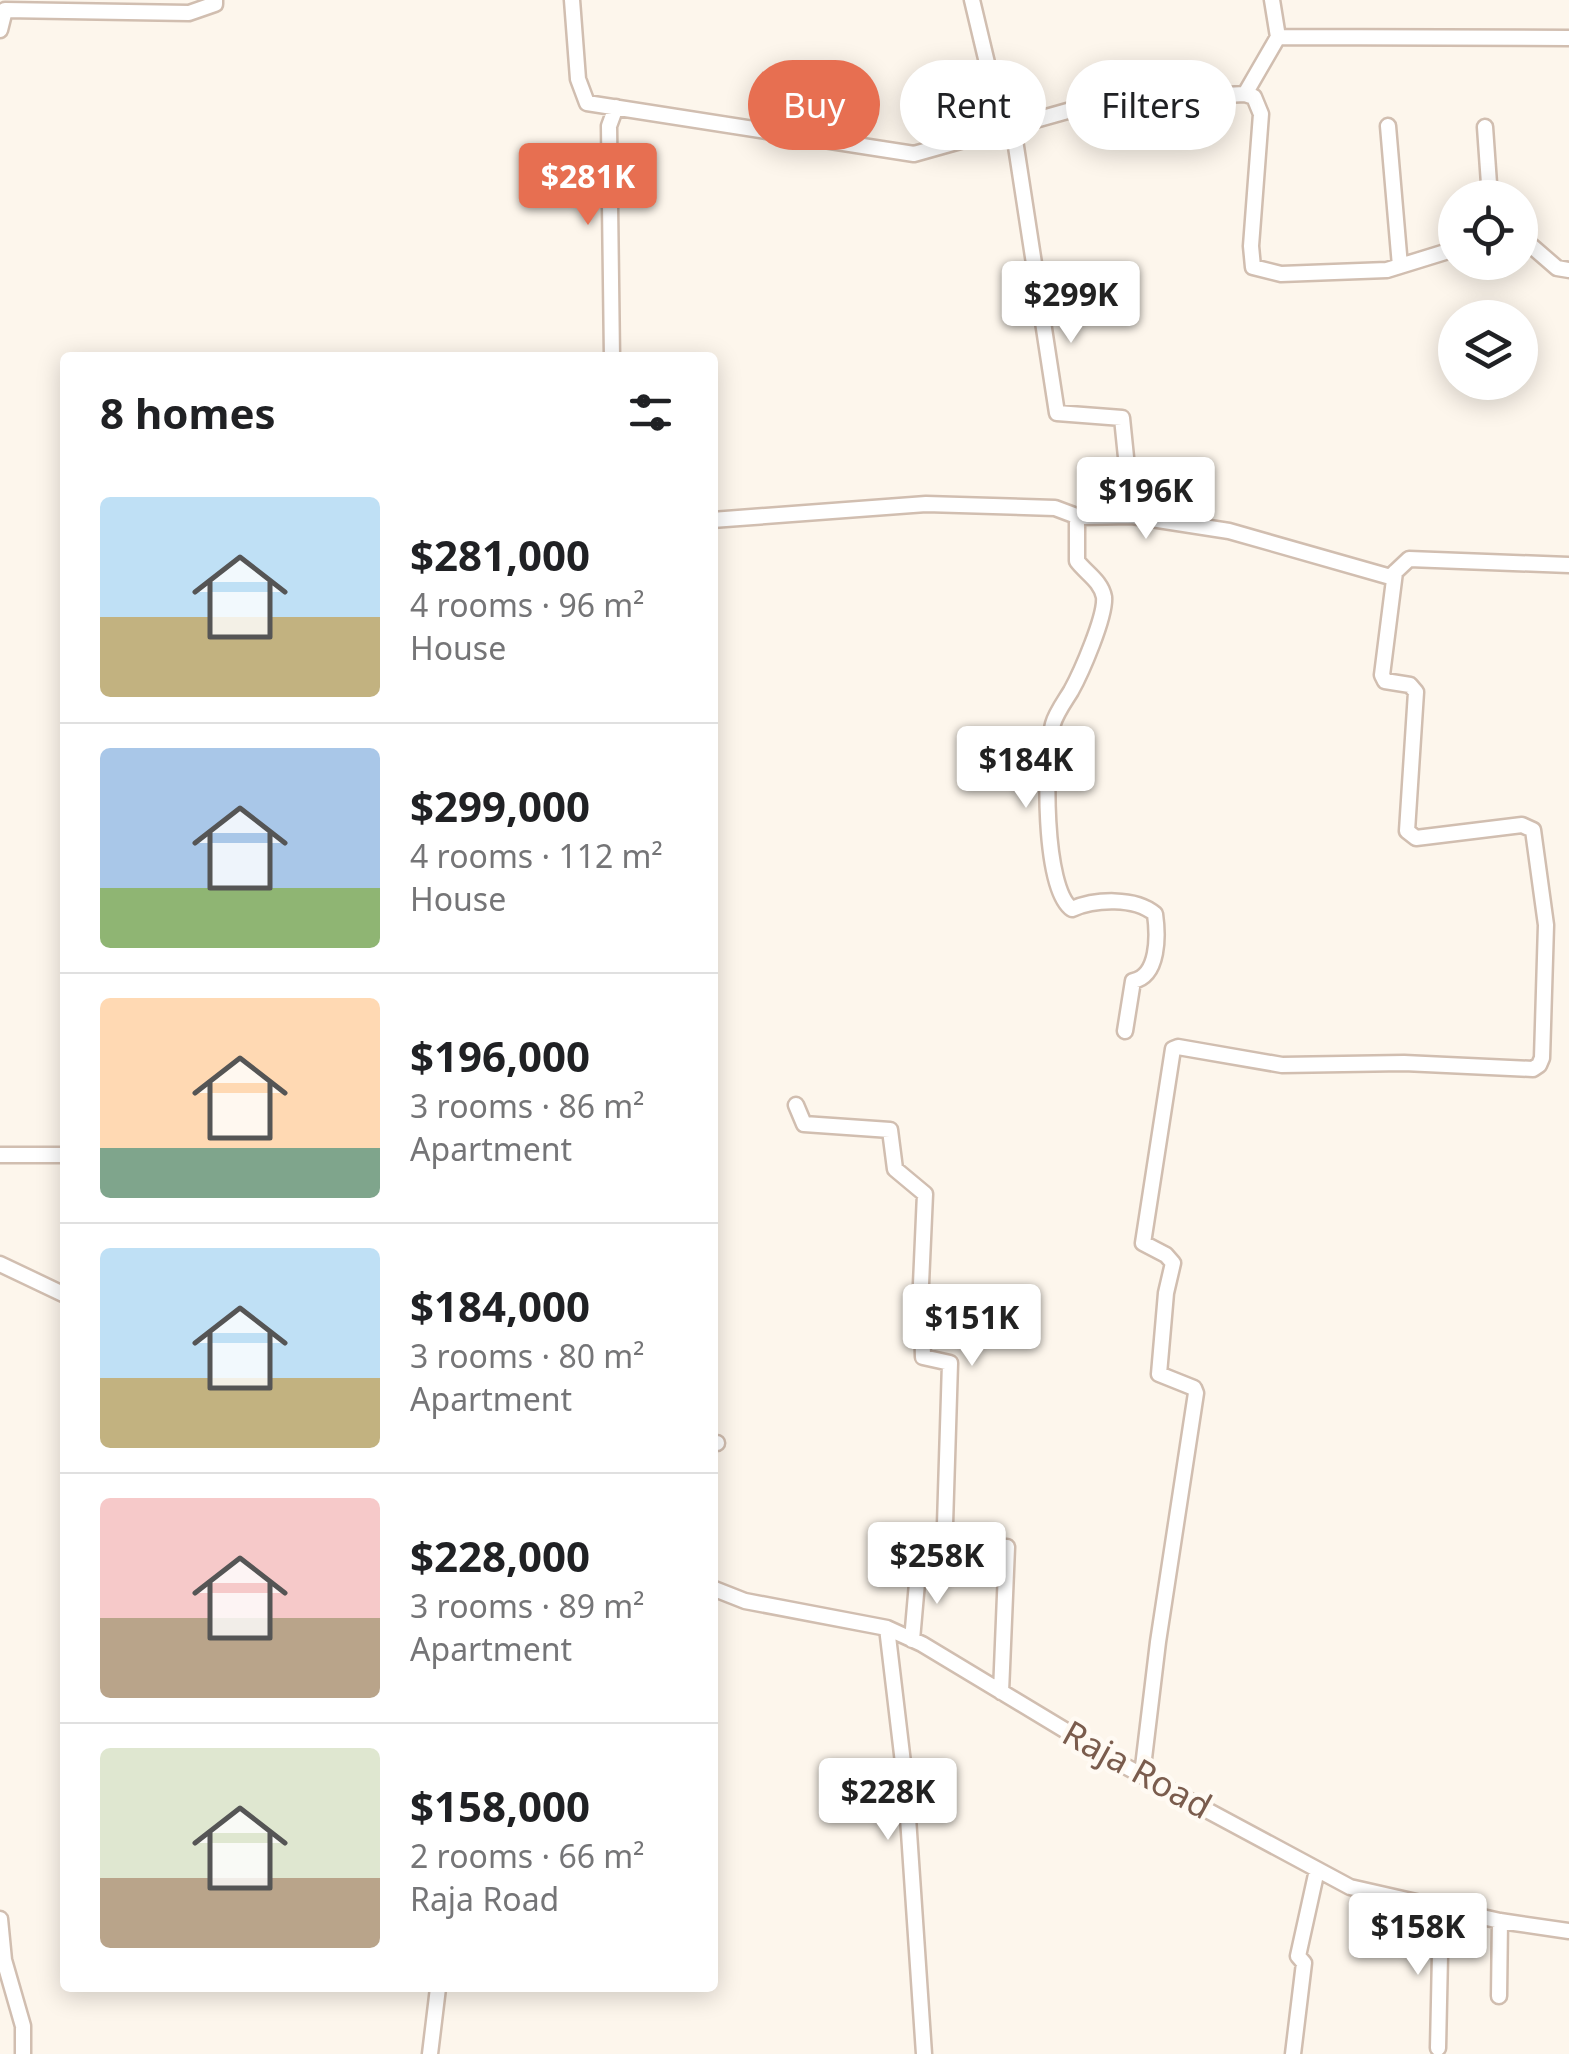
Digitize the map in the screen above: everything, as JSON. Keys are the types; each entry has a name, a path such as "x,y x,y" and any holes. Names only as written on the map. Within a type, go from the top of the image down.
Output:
{"street":[{"path":"0,30 4,5 189,13 215,4 215,0"},
{"path":"572,0 578,78 587,103 914,154 928,150"},
{"path":"972,0 989,60"},
{"path":"1245,94 1278,37 1272,0"},
{"path":"1278,37 1569,38"},
{"path":"1046,117 1103,101 1254,96 1262,114 1251,246 1254,267 1281,274 1387,270 1438,254"},
{"path":"612,352 609,126 616,106"},
{"path":"1388,126 1400,266"},
{"path":"1485,127 1489,180"},
{"path":"1012,150 1057,413 1122,418 1132,516"},
{"path":"1538,252 1557,268 1569,270"},
{"path":"718,520 926,504 1007,504 1056,508 1078,516 1132,516 1229,531 1386,576 1409,560 1569,565"},
{"path":"1078,516 1077,561 1097,581 1104,596 1103,614 1076,681 1053,721 1046,756 1052,858 1064,904 1072,909 1094,900 1143,904 1155,914 1154,956 1149,972 1140,980 1132,980 1125,1031"},
{"path":"1142,1775 1196,1392 1158,1374 1173,1263 1143,1243 1173,1049 1282,1065 1404,1063 1533,1068 1539,1066 1542,1058 1546,925 1532,830 1522,825 1416,838 1407,831 1416,692 1410,685 1384,682 1382,675 1395,572"},
{"path":"796,1105 804,1124 890,1130 896,1169 925,1194 923,1358 950,1362 944,1557"},
{"path":"0,1155 60,1154"},
{"path":"0,1264 60,1294"},
{"path":"912,1640 919,1560 1007,1547 1001,1692"},
{"name":"Raja Road","path":"718,1590 746,1601 886,1628 912,1640 1142,1775 1350,1887 1440,1909 1569,1931"},
{"path":"886,1628 906,1788 924,2054"},
{"path":"1293,2054 1304,1964 1298,1956 1317,1870"},
{"path":"1438,2048 1440,1909"},
{"path":"0,1919 4,1960 23,2026 23,2054"},
{"path":"1499,1996 1500,1921"},
{"path":"430,2054 438,1992"}]}
